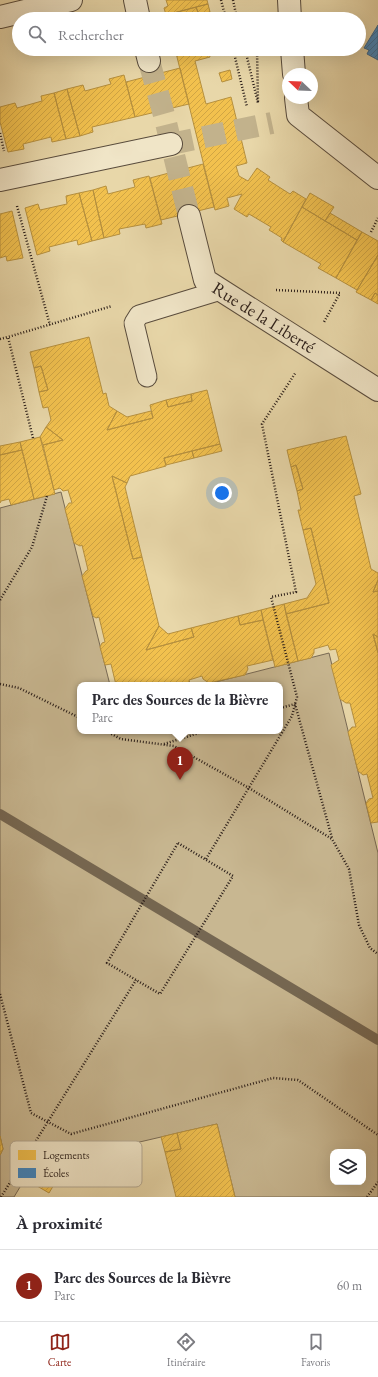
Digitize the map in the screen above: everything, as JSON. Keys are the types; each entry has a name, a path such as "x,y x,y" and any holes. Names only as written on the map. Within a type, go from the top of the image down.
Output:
{"street":[{"path":"21,12 71,0"},
{"path":"135,0 138,12"},
{"path":"289,0 290,12"},
{"path":"0,17 12,14"},
{"path":"293,56 294,68"},
{"path":"297,104 298,115 378,178"},
{"path":"5,179 171,144"},
{"name":"Rue de la Liberté","path":"189,216 205,280 378,390"}],"lane":[{"path":"147,377 134,323 139,315 221,290"}],"path":[{"path":"222,0 225,12"},
{"path":"233,0 236,12"},
{"path":"235,56 247,107"},
{"path":"247,56 258,103 257,56"},
{"path":"5,179 50,325"},
{"path":"371,232 378,218"},
{"path":"282,294 276,290 340,292 312,348 262,424 296,592 271,597 297,697 292,716 283,731"},
{"path":"0,339 116,305"},
{"path":"8,337 33,438"},
{"path":"0,600 32,547 46,496"},
{"path":"0,684 19,688 77,717"},
{"path":"283,707 295,704"},
{"path":"295,704 332,839 349,869 359,925 370,948 378,954"},
{"path":"112,734 121,739 174,746 249,788 332,839"},
{"path":"162,744 195,734"},
{"path":"206,859 281,734"},
{"path":"178,843 206,859 233,876 160,994 107,963 178,843"},
{"path":"35,1141 136,980"},
{"path":"0,994 31,1113 71,1134 273,1078 298,1080 378,1135"},
{"path":"1,1197 10,1182"},
{"path":"368,1197 378,1182"}],"shaded area":[{"path":"61,492 109,682 77,682 77,734 283,734 283,682 216,682 329,653 378,853 378,1197 235,1197 217,1124 142,1141 10,1141 10,1187 20,1187 14,1197 0,1197 0,1155 3,1149 0,1136 0,508"}],"building: Logements":[{"path":"166,0 207,0 208,4 177,12 165,12 164,8 168,6"},
{"path":"208,4 210,12 198,12 196,7"},
{"path":"196,7 198,12 177,12"},
{"path":"177,56 210,56 195,61 206,104 231,97 247,163 236,166 239,176 248,181 257,168 270,177 268,180 290,194 293,191 306,199 283,242 281,240 282,238 269,230 271,227 249,214 247,217 234,209 242,194 227,198 229,206 215,210"},
{"path":"180,68 189,104 135,117 126,82"},
{"path":"230,70 232,79 222,82 219,73"},
{"path":"124,75 135,117 92,127 93,132 80,136 67,89 83,85 85,91 111,84 109,79"},
{"path":"67,89 80,136 66,139 54,93"},
{"path":"54,93 66,139 52,142 51,137 23,144 24,149 8,152 0,122 0,107 15,103 17,108 42,101 41,96"},
{"path":"203,164 214,207 161,220 150,178"},
{"path":"149,176 162,224 146,228 145,224 119,229 120,234 104,238 93,190 106,186 108,194 135,187 133,180"},
{"path":"93,190 104,238 92,241 79,193"},
{"path":"79,193 92,241 78,245 77,240 49,247 50,251 37,255 25,208 38,204 40,210 67,204 66,196"},
{"path":"310,193 334,207 325,221 302,207"},
{"path":"302,207 357,240 336,278 318,268 321,264 283,242"},
{"path":"12,211 23,258 7,261 6,256 0,258 0,214"},
{"path":"330,213 362,232 357,240 325,221"},
{"path":"362,232 378,241 378,255 357,290 336,278"},
{"path":"378,255 378,295 375,293 371,300 356,292"},
{"path":"375,293 378,295 378,304 371,300"},
{"path":"89,337 103,394 106,393 109,406 117,411 107,430 153,418 150,405 166,400 168,407 192,401 191,394 207,390 220,444 164,458 166,466 130,476 127,483 112,476 133,559 142,557 159,626 146,650 194,637 191,628 238,616 240,625 263,620 273,660 247,666 248,669 245,675 214,682 208,682 203,679 202,676 189,680 190,682 115,682 111,664 105,665 100,647 102,643 105,642 99,617 96,618 93,616 82,576 88,570 82,545 80,546 74,543 65,509 69,503 72,503 68,490 63,491 60,488 54,490 43,445 63,440 46,427 51,420 48,407 43,408 39,392 48,390 41,366 34,368 30,352"},
{"path":"41,366 48,390 39,392 34,368"},
{"path":"191,394 192,401 168,407 166,400"},
{"path":"117,411 127,417 151,411 153,418 107,430"},
{"path":"46,427 63,440 43,445 40,437"},
{"path":"346,436 361,494 354,496 371,569 378,573 378,580 373,592 378,591 378,637 373,634 378,653 378,822 371,823 366,803 369,799 373,798 367,774 363,775 358,771 348,732 352,727 356,727 350,703 346,703 340,699 331,665 339,660 336,649 330,650 328,645 314,649 314,653 311,658 298,661 286,614 329,603 311,528 303,530 298,510 301,510 297,491 303,489 296,465 291,467 287,450"},
{"path":"40,437 55,494 34,499 20,442"},
{"path":"20,442 22,450 0,455 0,446"},
{"path":"220,444 222,451 194,458 192,451"},
{"path":"22,450 34,499 11,505 9,499 1,501 0,503 0,455"},
{"path":"192,451 194,458 166,465 164,458"},
{"path":"296,465 303,489 297,491 291,467"},
{"path":"112,476 127,483 125,487 142,557 133,559"},
{"path":"311,528 329,603 286,614 284,604 307,598 316,584 303,530"},
{"path":"378,580 378,591 373,592"},
{"path":"284,604 298,661 275,667 261,610"},
{"path":"261,610 263,620 240,625 238,616"},
{"path":"159,626 168,634 191,628 194,637 146,650"},
{"path":"373,634 378,637 378,653"},
{"path":"217,1124 235,1197 176,1197 165,1152 181,1149 177,1133"},
{"path":"177,1133 181,1149 165,1152 161,1137"},
{"path":"0,1136 3,1149 0,1155"},
{"path":"39,1187 53,1187 49,1193"}],"building: Écoles":[{"path":"378,25 378,60 367,54 369,50 366,49 366,45"}],"waterway":[{"path":"0,814 378,1040"}],"tunnel":[{"path":"149,61 189,216"},
{"path":"171,144 272,123"}],"place":[{"name":"Parc des Sources de la Bièvre","path":"180,780"}]}
